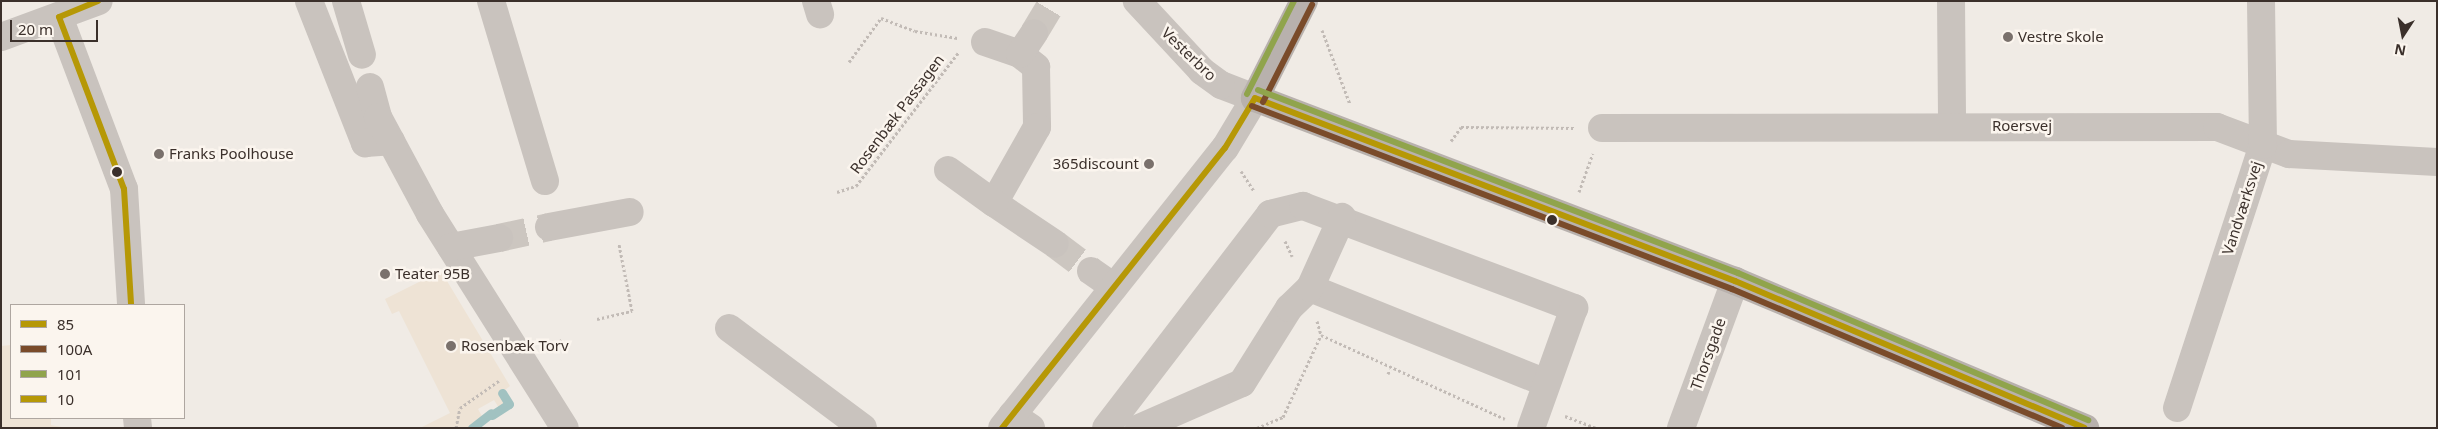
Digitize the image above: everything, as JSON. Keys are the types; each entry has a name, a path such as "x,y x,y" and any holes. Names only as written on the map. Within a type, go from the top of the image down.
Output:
{"main road":[{"path":"1255,98 1311,11"},
{"name":"Vesterbro","path":"1255,98 1433,163 1735,281 2085,428"}],"street":[{"path":"1,36 59,17 99,1"},
{"path":"309,1 365,143 391,141"},
{"path":"346,1 362,55"},
{"path":"491,1 545,181"},
{"name":"Vesterbro","path":"1138,1 1202,70 1221,85 1255,98"},
{"path":"1950,1 1952,126"},
{"name":"Vandværksvej","path":"2177,408 2263,145 2261,1"},
{"path":"59,17 124,189 131,304"},
{"path":"976,41 1027,44 1036,68 1037,127 994,203"},
{"path":"370,87 391,141 451,247 514,372 565,428"},
{"path":"1015,424 1114,287 1225,148 1255,98"},
{"name":"Roersvej","path":"1602,128 2217,127 2289,154 2437,162"},
{"path":"948,170 1055,244"},
{"path":"1106,428 1270,214 1303,206 1342,217 1574,308 1544,382 1538,421"},
{"path":"549,227 630,212"},
{"path":"1138,428 1242,383 1289,308 1310,288 1342,217"},
{"path":"451,247 498,238"},
{"path":"1091,271 1114,287"},
{"name":"Thorsgade","path":"1680,428 1735,281"},
{"path":"1310,288 1544,382"},
{"path":"729,328 863,428"},
{"path":"133,428 138,427"}],"path":[{"path":"1311,11 1364,139"},
{"path":"849,62 882,18 915,30 976,41"},
{"name":"Rosenbæk Passagen","path":"837,192 856,186 976,41"},
{"path":"1433,163 1461,127 1602,128 1571,217"},
{"path":"597,319 632,310 619,242 611,243"},
{"path":"1257,428 1283,417 1321,336 1500,421 1538,421 1597,428"},
{"path":"1388,374 1390,369"},
{"path":"456,428 460,408 514,372"}],"shaded area":[{"name":"Rosenbæk Torv","path":"441,271 510,386 501,393 507,403 499,408 494,400 478,409 483,418 467,428 420,428 450,413 399,311 392,314 385,299"},
{"path":"10,345 10,419 51,419 51,425 67,428 1,428 1,346"}],"waterway":[{"path":"492,415 509,404 502,393"},
{"path":"472,428 491,413"}],"tunnel":[{"path":"1034,33 1053,1"},
{"path":"499,238 549,227"},
{"path":"1055,244 1091,271"}],"transit line":[{"name":"10","path":"98,1 59,17 124,189 131,304"},
{"name":"101","path":"1247,94 1294,1"},
{"name":"100A","path":"1263,102 1312,5"},
{"name":"101","path":"1258,90 1738,273 2088,420"},
{"name":"85","path":"1255,98 1735,281 2084,428"},
{"name":"85","path":"1002,428 1225,148 1255,98"},
{"name":"100A","path":"1252,106 1732,289 2062,428"}],"place":[{"name":"Vestre Skole","path":"2008,37"},
{"name":"Franks Poolhouse","path":"159,154"},
{"name":"365discount","path":"1149,164"},
{"name":"Teater 95B","path":"385,274"},
{"name":"Rosenbæk Torv","path":"451,346"}]}
